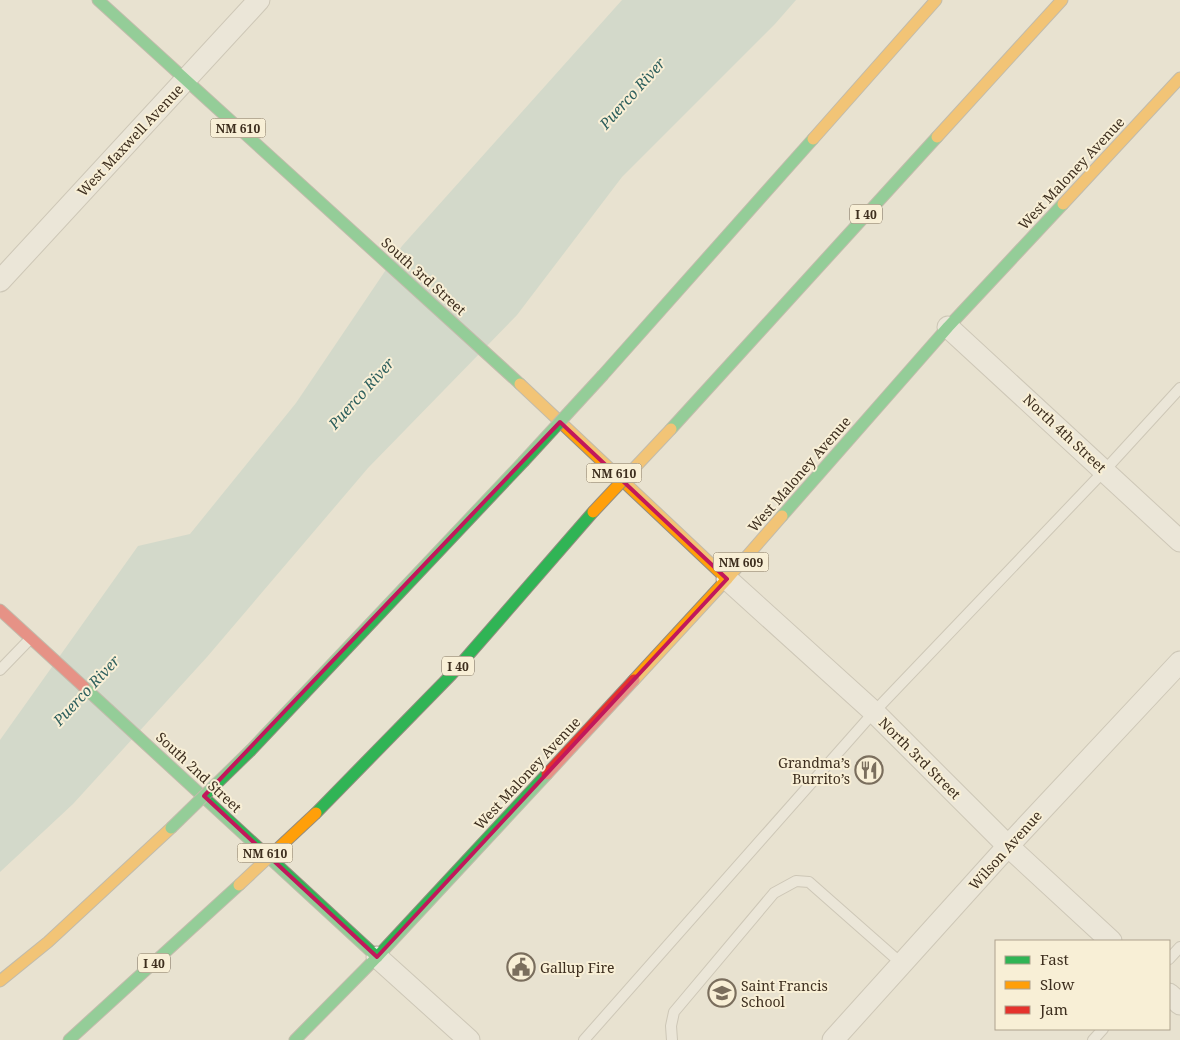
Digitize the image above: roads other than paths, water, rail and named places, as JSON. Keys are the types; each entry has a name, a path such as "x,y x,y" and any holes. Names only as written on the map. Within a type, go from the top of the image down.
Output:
{"main road":[{"name":"South 3rd Street","path":"98,0 502,367 727,579"},
{"path":"0,981 48,942 171,828 251,750 603,375 936,0"},
{"name":"I 40","path":"69,1040 239,886 316,813 451,675 593,512 1062,0"},
{"name":"West Maloney Avenue","path":"295,1040 377,957 727,579 948,326 1180,78"},
{"name":"South 2nd Street","path":"0,610 377,957"}],"street":[{"name":"West Maxwell Avenue","path":"0,281 260,0"},
{"name":"North 4th Street","path":"948,326 1180,541"},
{"name":"North 3rd Street","path":"727,579 874,712 1008,846 1109,940"},
{"name":"Wilson Avenue","path":"833,1040 1008,846 1180,662"},
{"path":"377,957 469,1040"},
{"path":"1170,995 1180,1004"}],"lane":[{"path":"584,1040 874,712 1105,470 1180,388"},
{"path":"0,670 34,641"},
{"path":"672,1040 671,1026 674,1012 774,893 796,881 809,882 902,964"},
{"path":"1170,958 1180,947"},
{"path":"1093,1040 1102,1030"}],"water":[{"name":"Puerco River","path":"622,0 796,0 775,24 622,177 517,315 368,468 207,657 73,804 0,872 0,740 138,546 190,534 296,403 402,246"}],"place":[{"name":"Grandma’s Burrito’s","path":"869,770"},
{"name":"Gallup Fire","path":"521,967"},
{"name":"Saint Francis School","path":"722,993"}]}
